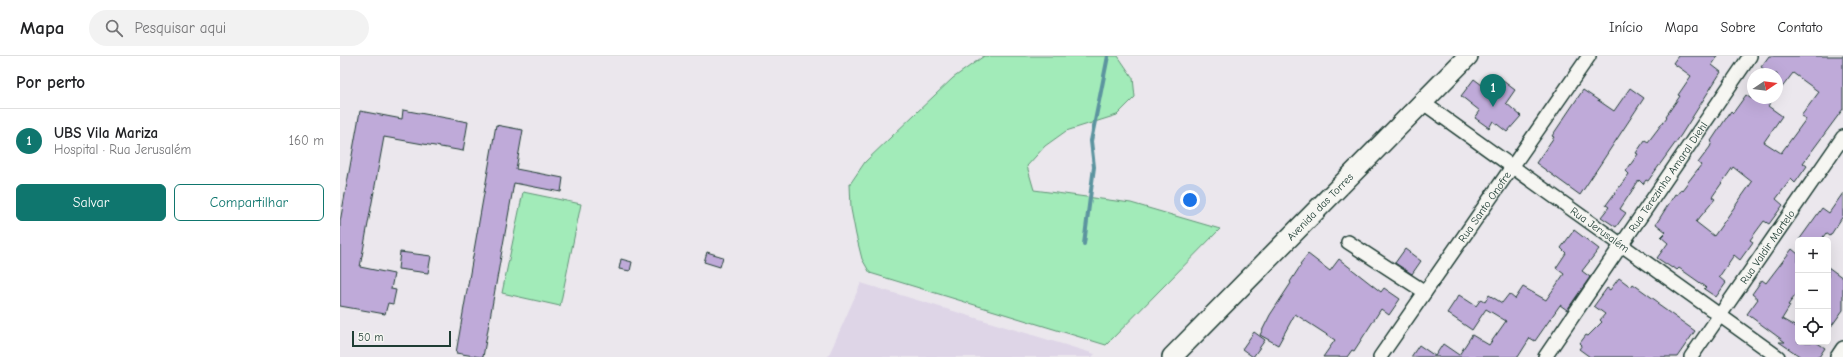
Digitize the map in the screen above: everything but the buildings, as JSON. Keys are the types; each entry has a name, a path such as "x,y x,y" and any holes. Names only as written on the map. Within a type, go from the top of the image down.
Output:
{"main road":[{"name":"Avenida das Torres","path":"1172,357 1468,56"}],"street":[{"name":"Rua Santo Onofre","path":"1380,357 1589,56"},
{"name":"Rua Terezinha Amaral Diehl","path":"1545,357 1750,56"},
{"name":"Rua Jerusalém","path":"1422,102 1778,357"},
{"name":"Rua Valdir Martelo","path":"1691,357 1843,137"},
{"path":"1348,242 1425,292"},
{"path":"1837,357 1843,348"}],"shaded area":[{"path":"861,283 1095,354 1092,357 828,357"}],"green space":[{"path":"984,56 1118,56 1133,78 1135,97 1117,115 1066,131 1045,146 1027,166 1034,190 1131,203 1220,229 1106,345 870,273 862,259 851,209 850,184 865,162 916,113 953,78"},
{"path":"523,192 581,204 560,306 502,293"}],"waterway":[{"path":"1084,244 1094,167 1091,141 1108,56"}],"place":[{"name":"UBS Vila Mariza","path":"1493,107"}]}
